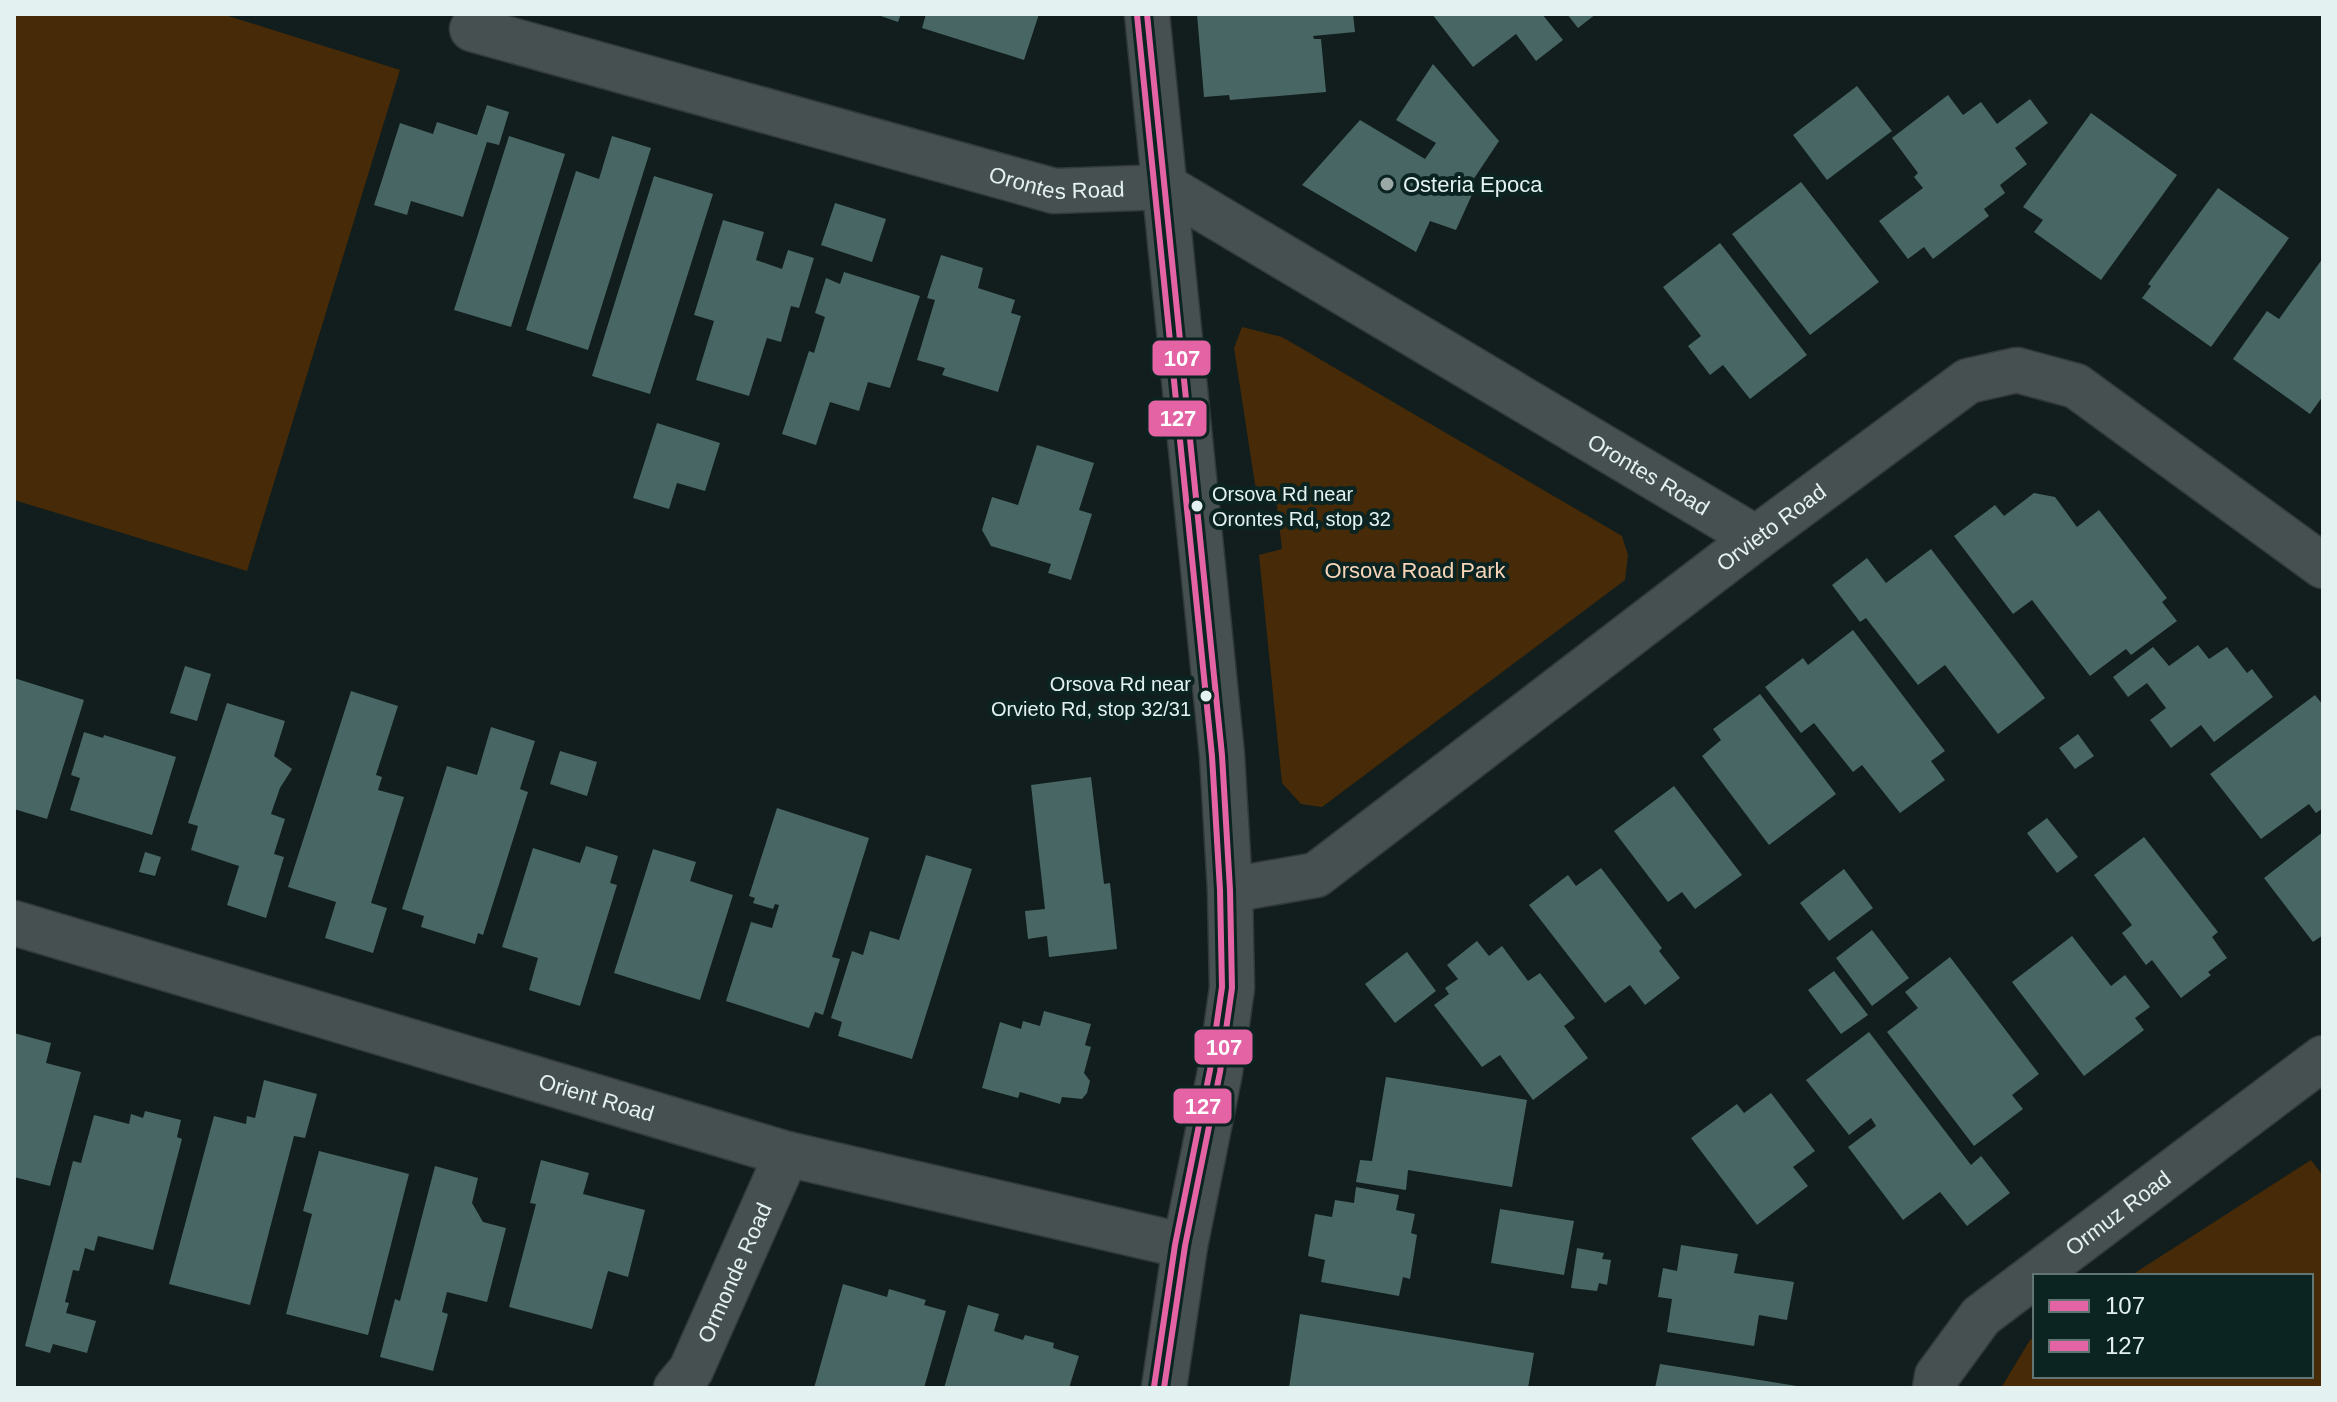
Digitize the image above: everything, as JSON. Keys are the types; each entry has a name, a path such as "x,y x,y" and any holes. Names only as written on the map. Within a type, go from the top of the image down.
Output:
{"street":[{"path":"1147,14 1222,755 1232,988 1220,1072 1185,1246 1164,1388"},
{"name":"Orontes Road","path":"472,29 1054,191 1166,187 1756,538"},
{"name":"Orvieto Road","path":"1230,890 1316,875 1756,538 1968,381 2017,370 2076,386 2323,566"},
{"name":"Orient Road","path":"14,923 787,1154 1185,1246"},
{"name":"Ormuz Road","path":"2037,1274 2323,1058"},
{"name":"Ormonde Road","path":"676,1388 691,1370 787,1154"},
{"name":"Ormuz Road","path":"1935,1388 1937,1376 1981,1316 2033,1277"}],"green space":[{"path":"14,14 222,14 400,70 247,571 14,500"},
{"name":"Orsova Road Park","path":"1242,327 1282,337 1622,536 1628,555 1625,580 1322,807 1301,804 1282,783 1259,555 1282,549 1276,499 1257,497 1234,348"},
{"path":"2311,1160 2323,1176 2323,1388 2001,1388 2033,1338 2033,1378 2313,1378 2313,1274 2133,1274"}],"building":[{"path":"875,14 901,14 898,22"},
{"path":"926,14 1039,14 1024,60 922,28"},
{"path":"1197,14 1353,14 1355,32 1313,36 1314,39 1321,39 1326,92 1230,100 1229,95 1204,97"},
{"path":"1432,14 1542,14 1563,40 1536,61 1516,34 1473,67"},
{"path":"1567,14 1596,14 1578,28"},
{"path":"1433,64 1499,141 1469,186 1475,188 1456,230 1430,221 1416,252 1302,185 1360,120 1425,159 1436,143 1396,120"},
{"path":"1857,86 1892,131 1827,180 1793,135"},
{"path":"1948,95 1963,115 1981,102 1997,124 2030,99 2048,123 2015,148 2027,164 2000,185 2005,193 1984,209 1989,216 1933,259 1924,247 1908,259 1879,221 1923,188 1914,177 1918,173 1892,138"},
{"path":"487,105 509,112 499,145 487,142 463,217 411,201 407,215 374,205 400,123 433,134 437,122 477,135"},
{"path":"2091,113 2177,175 2101,280 2034,232 2043,220 2023,207"},
{"path":"509,136 565,154 511,327 454,310"},
{"path":"612,136 651,148 588,350 526,330 576,171 599,179"},
{"path":"654,176 713,194 650,394 592,376"},
{"path":"1801,182 1879,282 1810,335 1732,234"},
{"path":"2218,188 2289,238 2211,347 2142,298 2151,286 2148,284"},
{"path":"835,203 886,219 872,262 821,245"},
{"path":"723,220 764,232 756,260 782,269 788,250 814,258 799,308 791,306 781,342 767,338 749,396 696,380 714,321 694,315"},
{"path":"1720,243 1807,355 1750,399 1723,365 1710,375 1688,346 1701,336 1663,287"},
{"path":"941,255 983,268 978,288 1015,300 1011,313 1021,316 998,392 942,375 945,368 917,360 935,300 927,298"},
{"path":"2323,258 2323,396 2310,414 2233,359 2267,311 2279,319"},
{"path":"844,272 920,296 890,388 868,382 859,411 830,402 816,445 782,434 809,351 814,353 825,317 815,313 826,278 840,284"},
{"path":"657,423 720,443 705,491 677,483 669,509 633,498"},
{"path":"1037,445 1094,463 1079,510 1092,514 1071,580 1048,573 1051,564 991,546 982,530 992,497 1018,505"},
{"path":"2034,493 2055,497 2077,527 2099,510 2167,598 2162,602 2177,621 2131,655 2126,649 2090,676 2032,600 2013,614 1954,536 1995,505 2004,516"},
{"path":"1931,549 2045,698 1998,734 1945,665 1918,685 1866,618 1860,622 1832,585 1867,558 1886,583"},
{"path":"1853,630 1945,751 1931,761 1945,780 1900,813 1862,765 1853,772 1814,723 1801,733 1765,687 1803,658 1808,665"},
{"path":"2198,645 2209,659 2227,647 2247,673 2252,669 2273,697 2214,742 2201,725 2171,748 2150,720 2166,708 2147,683 2128,697 2113,677 2153,647 2169,666"},
{"path":"185,666 211,674 197,721 170,713"},
{"path":"14,678 84,700 47,819 14,809"},
{"path":"351,691 398,706 376,775 382,777 378,790 404,797 371,903 387,908 373,953 325,938 336,902 288,887"},
{"path":"1760,694 1836,794 1769,845 1702,756 1721,740 1713,729"},
{"path":"2315,695 2323,705 2323,808 2316,813 2309,804 2261,839 2210,774"},
{"path":"227,703 285,721 274,756 292,769 280,788 271,814 285,819 274,854 284,857 266,918 227,905 239,866 191,850 198,826 188,823"},
{"path":"491,727 535,741 520,789 528,792 483,935 478,933 475,944 421,927 424,916 402,909 447,766 477,775"},
{"path":"84,732 176,757 152,835 70,810 80,778 71,775"},
{"path":"2078,734 2094,756 2075,769 2059,748"},
{"path":"560,751 597,762 587,796 550,784"},
{"path":"1091,777 1104,884 1110,883 1117,949 1049,957 1047,936 1028,939 1025,911 1045,909 1031,785"},
{"path":"1674,786 1742,875 1695,909 1682,892 1668,902 1614,831"},
{"path":"777,808 869,838 832,957 840,959 823,1015 815,1012 809,1028 726,1001 751,922 772,928 779,905 775,904 773,909 753,903 755,898 749,896"},
{"path":"2047,818 2078,857 2057,873 2027,833"},
{"path":"2323,832 2323,935 2313,942 2264,878"},
{"path":"2144,837 2218,932 2212,937 2227,958 2181,998 2152,960 2146,965 2122,933 2132,925 2094,875"},
{"path":"586,846 618,856 610,883 617,885 580,1006 529,990 538,958 502,947 533,848 580,863"},
{"path":"653,849 696,862 690,881 733,895 700,1000 614,973"},
{"path":"145,852 161,857 155,876 139,872"},
{"path":"926,855 972,869 912,1059 838,1036 842,1022 831,1018 852,951 863,955 870,931 899,940"},
{"path":"1601,868 1662,948 1659,951 1680,978 1645,1005 1630,985 1605,1003 1529,905 1568,875 1576,886"},
{"path":"1844,869 1873,908 1829,941 1800,903"},
{"path":"1872,930 1909,978 1872,1006 1836,958"},
{"path":"2072,936 2111,986 2125,975 2150,1007 2135,1018 2144,1030 2084,1076 2012,982"},
{"path":"1477,941 1489,956 1502,946 1528,981 1540,973 1575,1018 1564,1026 1588,1058 1533,1100 1500,1055 1482,1067 1434,1005 1449,994 1445,988 1458,979 1447,965"},
{"path":"1407,952 1436,991 1395,1023 1365,984"},
{"path":"1950,957 2039,1074 2012,1095 2023,1109 1974,1146 1887,1032 1918,1008 1905,992"},
{"path":"1834,971 1868,1015 1841,1034 1808,990"},
{"path":"1044,1011 1091,1024 1085,1045 1091,1047 1084,1073 1090,1081 1087,1093 1082,1099 1062,1097 1060,1104 1020,1092 1018,1098 982,1088 1000,1022 1021,1029 1023,1021 1040,1026"},
{"path":"1869,1032 1971,1165 1981,1156 2010,1193 1967,1226 1940,1192 1903,1220 1848,1147 1876,1126 1871,1118 1849,1135 1806,1080"},
{"path":"14,1033 51,1043 46,1063 81,1072 50,1186 14,1177"},
{"path":"1386,1077 1527,1100 1512,1187 1408,1170 1406,1190 1356,1182 1360,1160 1372,1161"},
{"path":"264,1080 317,1094 305,1138 294,1136 250,1305 169,1284 214,1116 246,1124 247,1116 255,1118"},
{"path":"1771,1093 1815,1151 1793,1167 1808,1186 1757,1225 1691,1138 1737,1104 1744,1113"},
{"path":"145,1111 181,1120 177,1137 182,1139 153,1250 98,1236 94,1251 85,1248 79,1271 73,1270 65,1302 69,1303 66,1313 96,1321 87,1353 53,1344 50,1353 25,1346 73,1161 81,1163 94,1115 129,1124 131,1114 143,1118"},
{"path":"319,1151 409,1174 368,1335 286,1314 312,1214 303,1211"},
{"path":"541,1160 589,1173 583,1194 645,1210 628,1277 608,1271 592,1329 509,1307 536,1204 530,1203"},
{"path":"435,1166 478,1178 472,1203 483,1222 506,1228 487,1302 447,1292 442,1312 448,1314 433,1371 380,1357 395,1299 400,1301"},
{"path":"1356,1187 1399,1195 1396,1210 1415,1214 1411,1233 1417,1235 1410,1279 1403,1277 1399,1296 1321,1282 1325,1260 1308,1256 1315,1214 1332,1217 1335,1200 1354,1203"},
{"path":"1500,1209 1574,1221 1564,1275 1491,1263"},
{"path":"1681,1245 1738,1254 1734,1273 1794,1282 1787,1320 1759,1315 1754,1346 1667,1332 1672,1299 1658,1297 1663,1268 1677,1271"},
{"path":"1577,1248 1604,1253 1602,1259 1611,1260 1607,1285 1599,1283 1597,1291 1571,1288"},
{"path":"843,1284 887,1297 889,1289 926,1300 924,1305 946,1311 924,1388 814,1388"},
{"path":"968,1305 999,1314 994,1331 1023,1340 1025,1335 1054,1343 1053,1348 1079,1356 1069,1388 944,1388"},
{"path":"1300,1314 1534,1353 1528,1388 1289,1388"},
{"path":"1660,1364 1797,1386 1655,1388"}],"transit line":[{"name":"107","path":"1147,14 1222,755 1232,988 1220,1072 1185,1246 1164,1388"},
{"name":"127","path":"1137,15 1212,756 1222,987 1210,1070 1175,1245 1154,1387"}],"place":[{"name":"Osteria Epoca","path":"1387,184"},
{"name":"Orsova Rd near Orontes Rd, stop 32","path":"1197,506"},
{"name":"Orsova Rd near Orvieto Rd, stop 32/31","path":"1206,696"}]}
